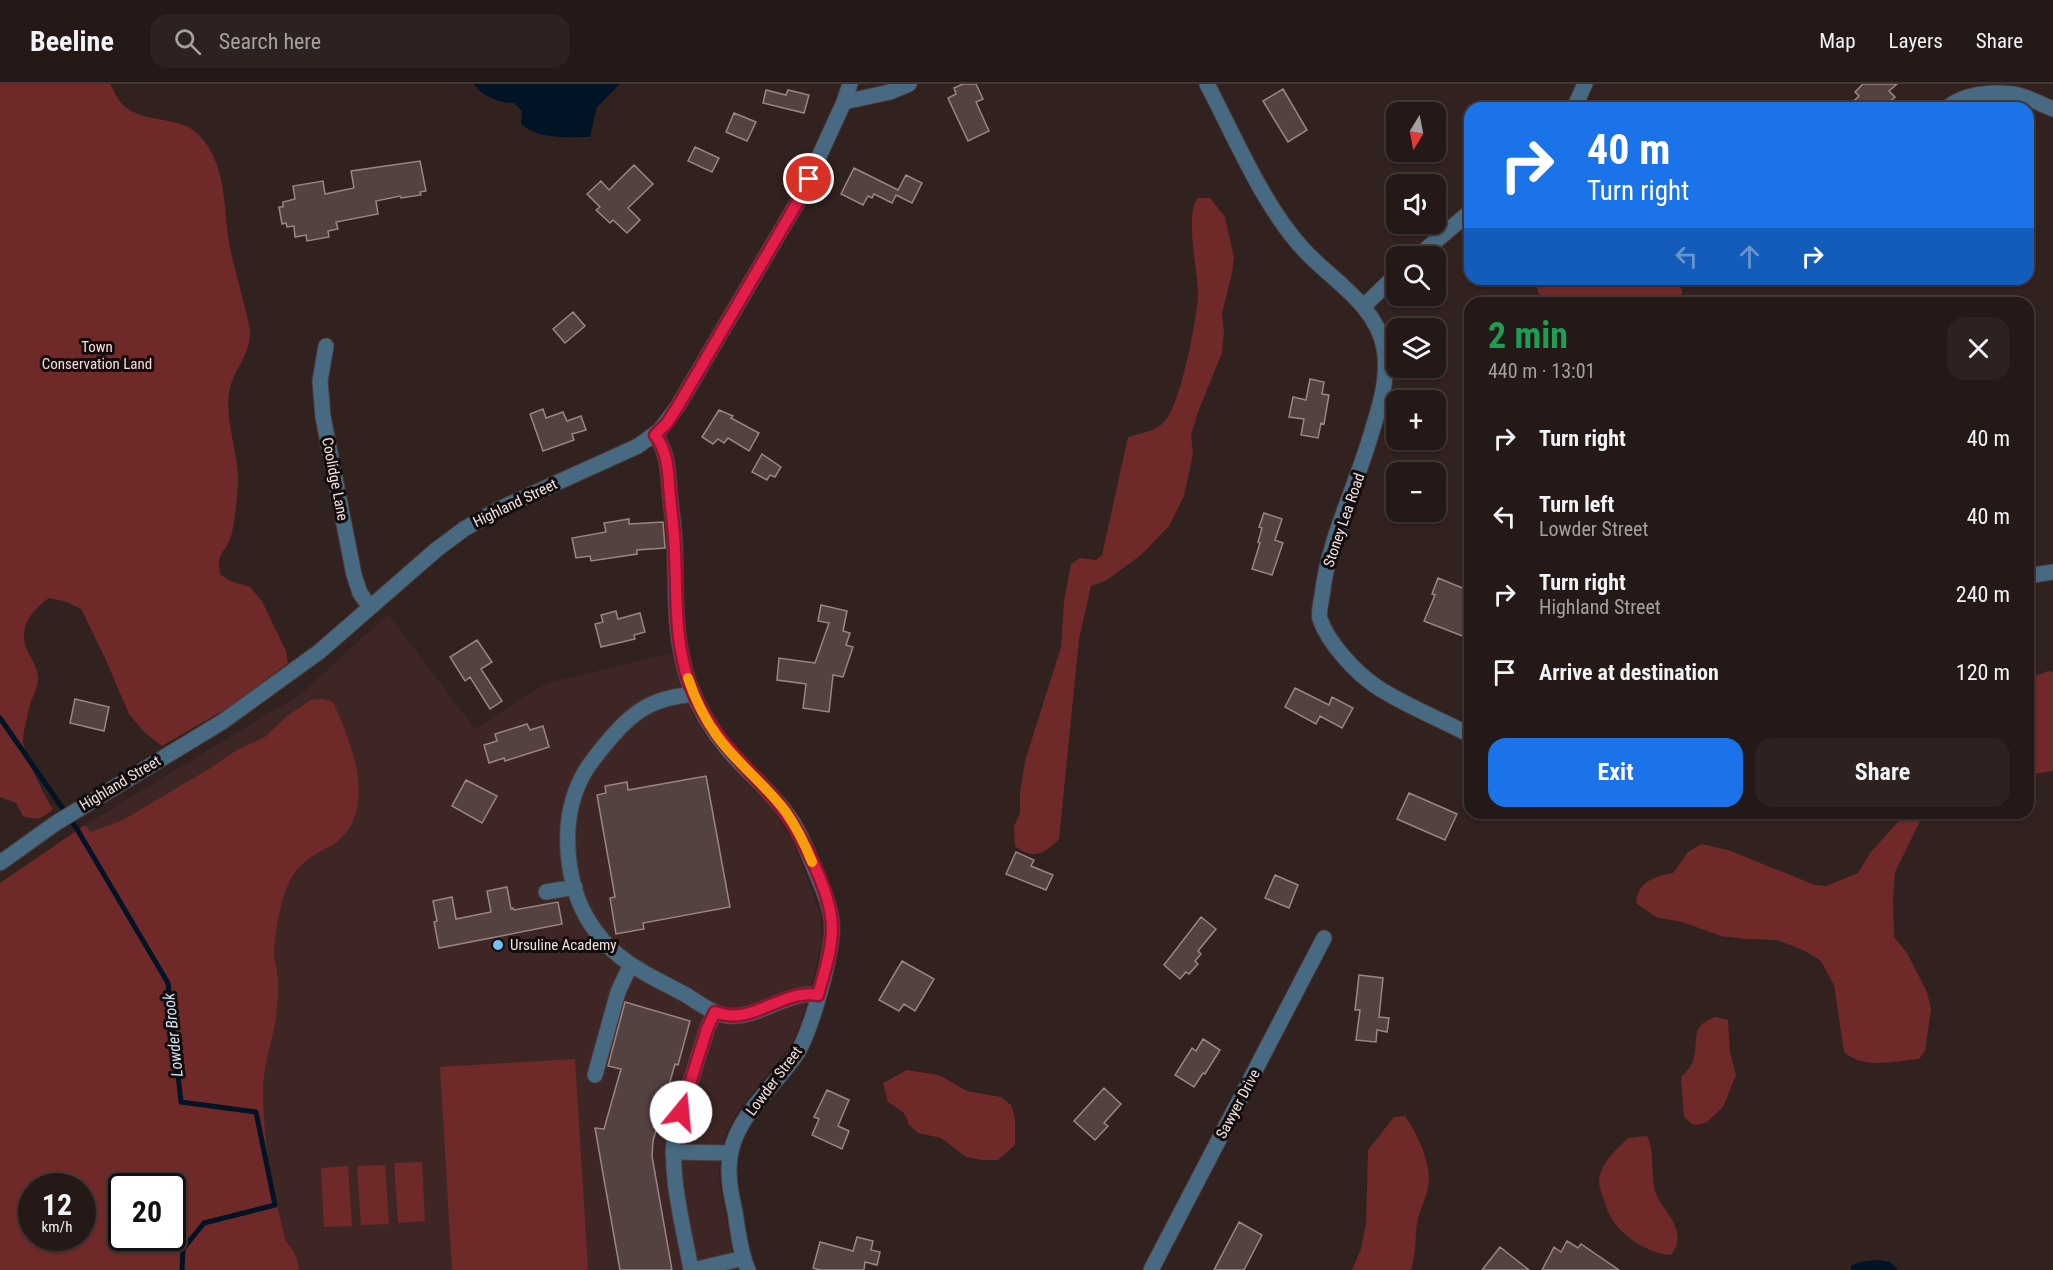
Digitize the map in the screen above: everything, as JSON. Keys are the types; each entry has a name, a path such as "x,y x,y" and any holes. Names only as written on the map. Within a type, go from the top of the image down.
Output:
{"street":[{"name":"Highland Street","path":"0,863 74,811 234,713 307,661 436,550 476,521 629,451 655,435 667,423 678,406 800,198 850,84"},
{"path":"844,102 890,92 909,84"},
{"name":"Stoney Lea Road","path":"1207,84 1274,211 1304,251 1364,306 1384,346 1386,372 1380,408 1360,472 1332,543 1324,581 1320,617 1340,655 1376,687 1464,732"},
{"path":"1577,102 1585,84"},
{"path":"1956,102 1982,94 2014,94 2053,109"},
{"path":"1430,246 1464,217"},
{"path":"1364,306 1386,285"},
{"name":"Coolidge Lane","path":"326,346 320,381 323,417 354,575 360,593 370,607"},
{"name":"Lowder Street","path":"655,435 662,446 666,460 674,537 679,639 684,667 694,694 718,737 785,811 807,850 826,895 832,928 830,950 809,1028 797,1054 744,1119 731,1153 730,1186 746,1264"},
{"path":"2034,575 2053,572"},
{"path":"694,694 663,699 647,706 618,730 585,771 576,788 568,824 570,867 575,887 592,927 606,944 630,966 715,1012 733,1016 765,1008 799,994 818,995"},
{"path":"546,892 575,887"},
{"name":"Sawyer Drive","path":"1151,1270 1324,938"},
{"path":"595,1074 618,992 630,966"},
{"path":"715,1012 707,1029 676,1128 673,1152 692,1270 746,1264"},
{"path":"673,1152 731,1153"}],"shaded area":[{"name":"Ursuline Academy","path":"388,614 475,729 547,683 671,653 681,688 706,737 725,761 772,809 794,844 821,914 821,948 800,1025 792,1043 736,1114 727,1131 721,1151 720,1187 738,1270 241,1270 257,1054 85,825 301,694"}],"green space":[{"name":"Town Conservation Land","path":"0,84 110,84 120,102 130,110 190,128 208,146 215,159 223,188 230,248 250,329 248,348 234,376 229,393 230,424 238,482 232,531 229,542 220,557 220,574 230,581 250,587 262,601 286,651 288,663 231,706 162,746 145,733 129,714 81,609 67,602 49,598 31,615 24,636 38,678 24,730 24,747 35,776 53,809 36,819 23,816 16,803 0,797"},
{"path":"1198,198 1210,198 1225,217 1234,257 1222,313 1224,332 1222,353 1198,412 1191,435 1193,454 1184,496 1169,526 1141,555 1107,580 1091,586 1079,639 1059,839 1044,851 1028,853 1015,846 1014,826 1020,813 1020,793 1025,761 1061,647 1064,601 1071,564 1080,558 1096,560 1102,555 1128,437 1148,431 1165,421 1176,398 1192,340 1197,304 1192,216"},
{"path":"1536,285 1680,285 1682,290 1681,297 1540,297"},
{"path":"2048,671 2053,672 2053,771 2034,774 2034,677"},
{"path":"323,699 333,702 353,754 359,792 357,810 350,826 338,841 306,861 293,875 283,900 275,938 274,956 278,993 264,1079 265,1127 272,1183 280,1220 285,1240 295,1254 299,1270 0,1270 0,883 85,825 91,832 123,820 237,750 265,737 287,716 311,700"},
{"path":"1901,819 1921,819 1895,872 1893,898 1894,937 1907,953 1927,992 1931,1009 1925,1051 1919,1059 1870,1063 1852,1058 1844,1052 1834,985 1821,961 1803,950 1777,940 1721,936 1682,922 1656,917 1636,903 1640,890 1648,881 1673,873 1688,852 1701,844 1728,850 1815,885 1826,886 1858,873 1870,853"},
{"path":"1716,1017 1728,1020 1730,1052 1736,1075 1723,1107 1707,1122 1692,1124 1684,1117 1681,1077 1693,1061 1698,1029"},
{"path":"575,1059 588,1270 452,1270 440,1067"},
{"path":"907,1070 939,1075 967,1091 1001,1097 1011,1105 1015,1118 1015,1145 998,1160 982,1160 966,1157 941,1138 918,1133 908,1124 904,1113 888,1102 883,1083"},
{"path":"1405,1116 1423,1150 1429,1179 1417,1223 1411,1270 1352,1270 1361,1249 1366,1223 1368,1150 1394,1117"},
{"path":"1647,1136 1650,1143 1653,1181 1657,1196 1674,1223 1677,1233 1677,1244 1671,1255 1654,1251 1628,1237 1609,1214 1600,1187 1599,1178 1602,1170 1615,1151 1628,1138"},
{"path":"422,1162 425,1221 398,1223 394,1163"},
{"path":"385,1165 389,1224 361,1225 357,1166"},
{"path":"348,1166 352,1226 324,1227 321,1168"}],"water":[{"path":"474,84 620,84 597,107 590,137 572,137 545,135 528,129 521,124 522,111 514,103 491,98"},
{"path":"1878,1260 1890,1262 1898,1270 1851,1270 1851,1266 1860,1262"}],"building":[{"path":"963,84 976,84 983,99 976,102 989,131 968,141 948,98 956,94 954,88"},
{"path":"1863,84 1897,84 1889,91 1895,97 1890,102 1852,102 1859,96 1855,92"},
{"path":"1283,89 1307,130 1288,142 1263,101"},
{"path":"766,90 786,95 788,90 809,95 804,113 763,103"},
{"path":"734,113 756,122 747,141 726,132"},
{"path":"695,147 719,158 712,172 688,161"},
{"path":"420,161 426,191 420,192 421,195 376,201 378,214 336,222 338,229 328,231 329,237 307,241 306,235 295,237 294,226 287,227 286,223 282,224 279,207 283,207 283,202 295,199 293,186 323,181 325,194 354,188 351,171"},
{"path":"634,165 653,184 628,208 640,220 627,233 613,220 610,223 596,210 600,207 587,194 601,181 609,190"},
{"path":"854,168 898,190 906,175 922,183 912,203 896,195 892,203 874,194 872,198 868,196 863,205 841,194"},
{"path":"573,312 585,326 565,343 553,329"},
{"path":"1310,379 1324,382 1322,394 1329,395 1324,424 1321,423 1318,438 1301,435 1304,419 1289,417 1293,397 1306,400"},
{"path":"543,409 546,418 563,412 567,421 581,416 586,430 572,434 574,440 543,451 530,414"},
{"path":"719,410 759,433 749,451 728,438 724,443 718,439 713,444 702,437"},
{"path":"762,454 781,467 775,477 770,475 767,480 752,472"},
{"path":"1264,513 1282,519 1275,540 1283,543 1272,575 1252,569 1260,543 1258,542 1262,528 1259,527"},
{"path":"629,519 629,524 663,522 665,548 637,550 637,554 591,561 590,556 576,558 572,538 606,532 604,523"},
{"path":"1438,578 1464,589 1464,637 1424,621 1435,595 1432,594"},
{"path":"821,605 847,611 843,631 850,633 846,645 853,647 843,677 833,675 829,712 803,708 806,684 777,680 779,658 815,663 829,623 818,621"},
{"path":"616,611 618,619 640,613 645,632 634,635 635,639 601,647 595,624 603,622 601,615"},
{"path":"477,640 492,662 481,669 502,701 490,709 470,677 465,681 450,657"},
{"path":"1295,688 1329,705 1332,697 1353,708 1342,728 1320,716 1316,724 1285,707"},
{"path":"75,699 109,707 104,731 70,723"},
{"path":"527,724 530,730 543,726 549,747 505,761 504,758 489,763 484,745 497,741 495,734"},
{"path":"706,776 730,907 643,923 644,929 616,934 610,898 615,897 597,795 606,793 605,786 627,782 628,790"},
{"path":"466,780 497,796 482,823 452,806"},
{"path":"1409,793 1457,814 1445,840 1397,819"},
{"path":"1016,852 1034,860 1031,866 1053,875 1046,890 1006,874"},
{"path":"1275,875 1298,885 1289,908 1265,898"},
{"path":"507,887 511,909 514,910 558,902 562,924 439,948 433,901 452,897 456,919 491,912 487,891"},
{"path":"1201,917 1216,929 1198,951 1201,954 1195,961 1198,964 1189,974 1186,972 1180,979 1164,965"},
{"path":"902,961 934,979 915,1011 904,1004 899,1011 879,1000"},
{"path":"1359,975 1383,978 1379,1017 1389,1018 1387,1032 1377,1030 1376,1042 1356,1040 1360,1010 1355,1010"},
{"path":"625,1002 690,1021 653,1141 652,1156 672,1270 620,1270 595,1128 604,1129 621,1069 608,1066"},
{"path":"1203,1039 1220,1050 1194,1087 1175,1075 1192,1048 1196,1051"},
{"path":"1104,1088 1121,1104 1104,1123 1108,1126 1095,1140 1074,1121"},
{"path":"827,1090 849,1100 838,1126 849,1131 842,1149 812,1135 819,1119 814,1117"},
{"path":"1239,1222 1262,1235 1244,1270 1214,1270"},
{"path":"857,1237 873,1241 871,1250 880,1252 877,1265 865,1262 864,1270 813,1268 820,1242 853,1251"},
{"path":"1567,1241 1578,1248 1581,1244 1619,1270 1542,1270 1554,1247 1561,1252"},
{"path":"1500,1247 1529,1270 1482,1270"}],"waterway":[{"name":"Lowder Brook","path":"0,718 77,829 168,983 181,1102 256,1112 275,1205 204,1223 183,1249 182,1270"}],"slow traffic":[{"path":"688,678 708,723 728,749 785,811 803,840 812,862"}],"place":[{"name":"Ursuline Academy","path":"498,945"}],"route":[{"path":"681,1112 707,1029 715,1012 733,1016 765,1008 799,994 818,995 830,950 832,928 826,895 803,840 785,811 728,749 708,723 687,675 680,652 668,468 662,446 655,435 667,423 678,406 809,179"}]}
